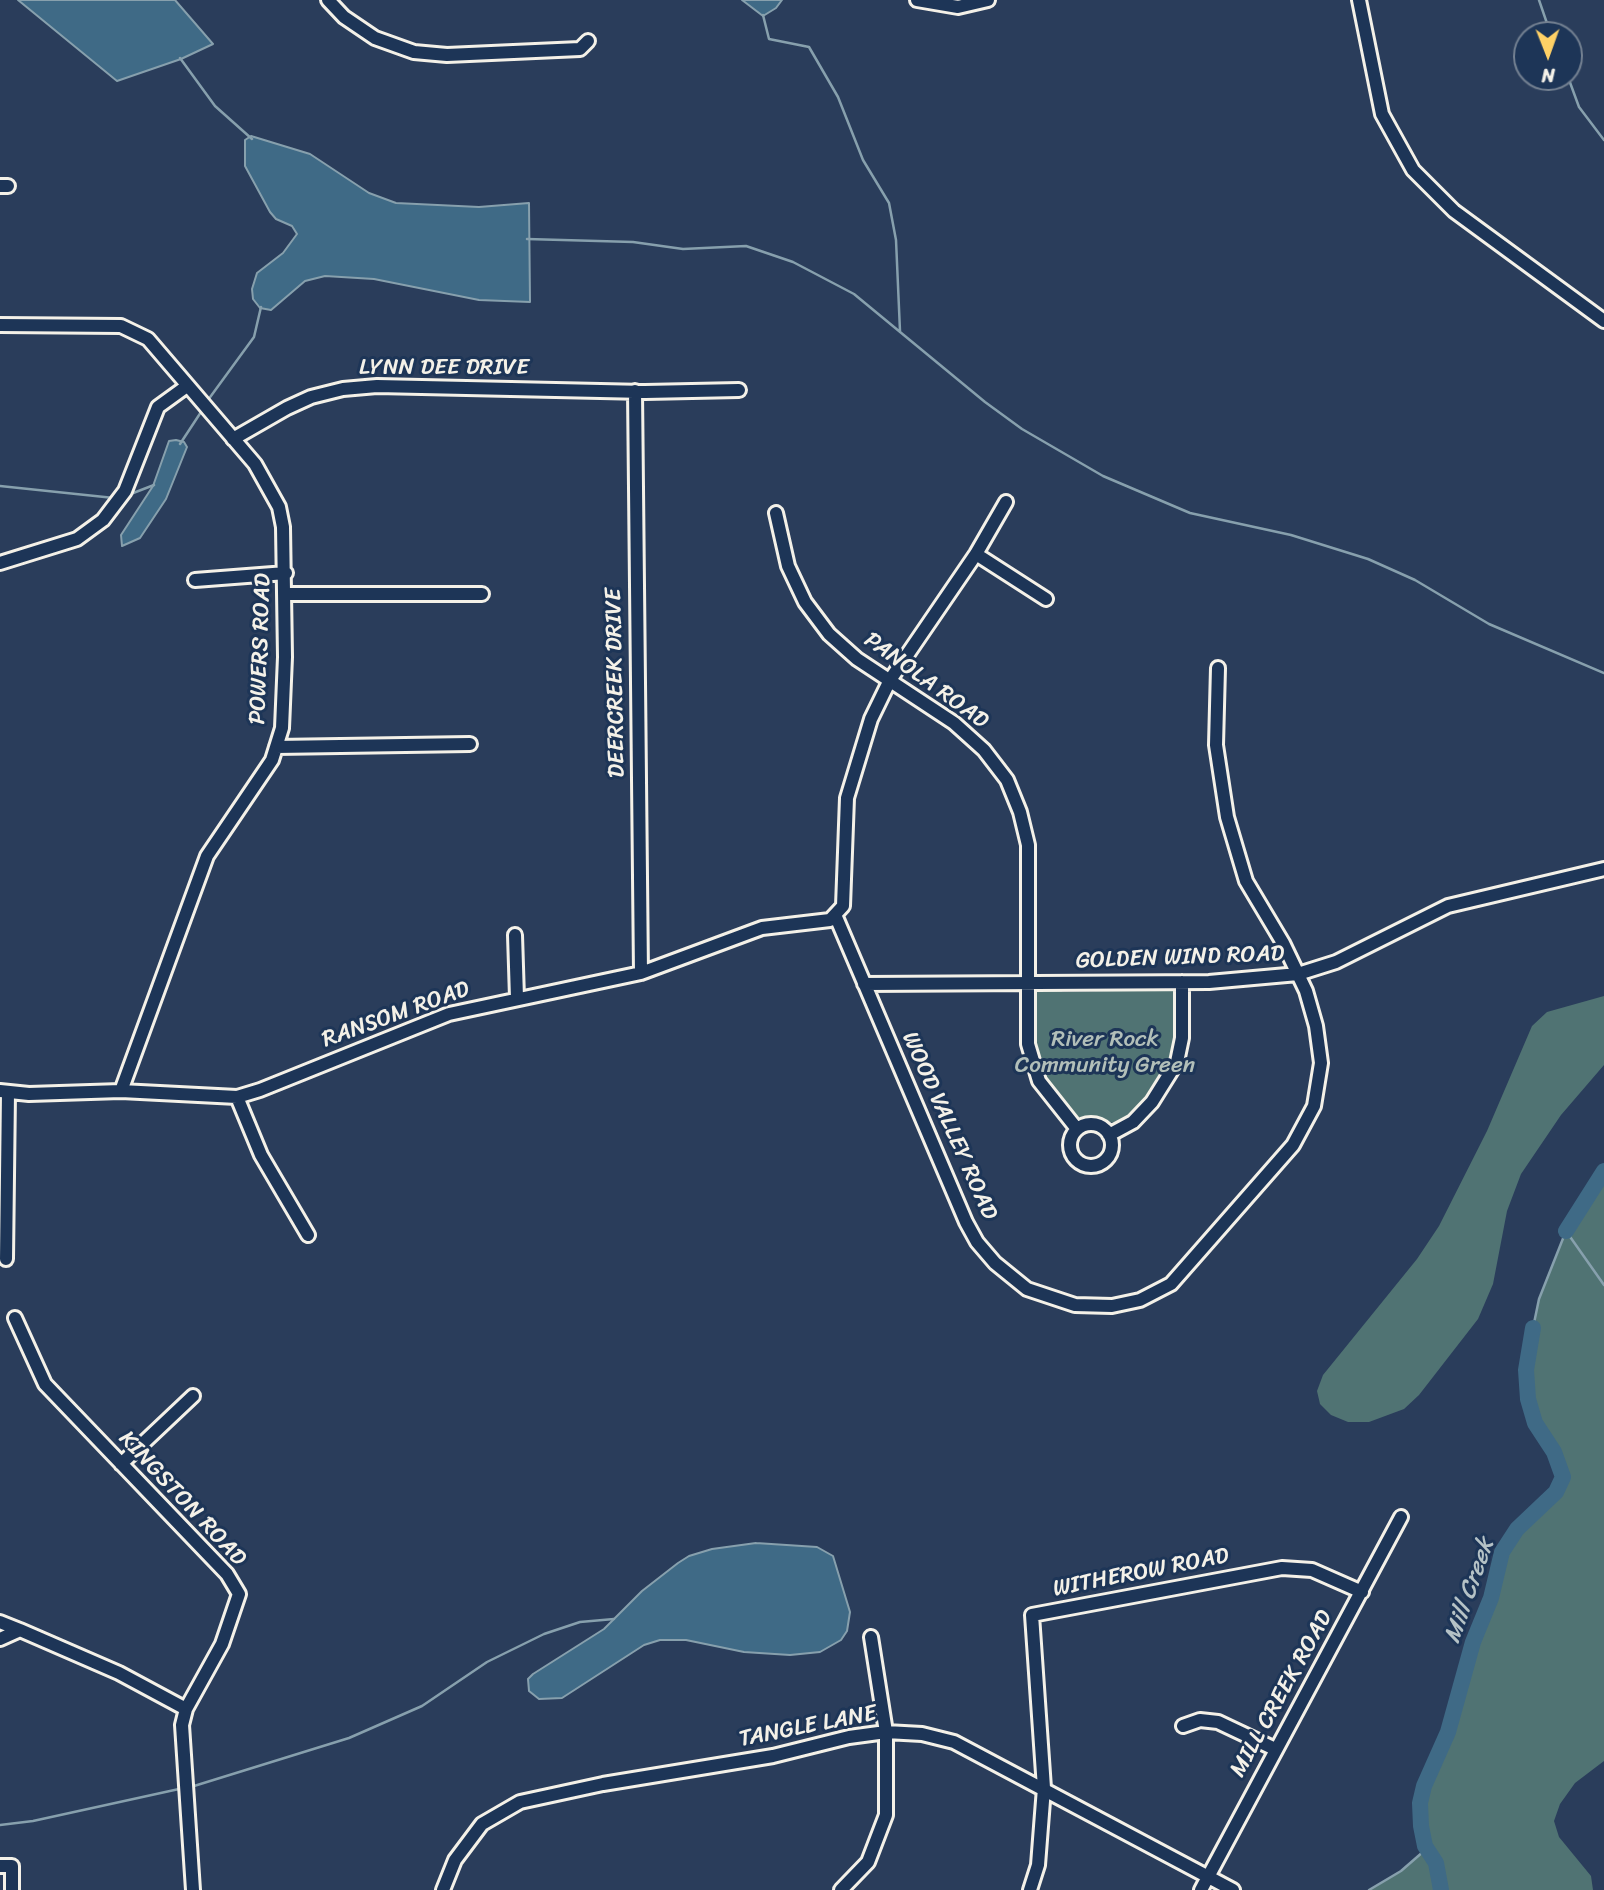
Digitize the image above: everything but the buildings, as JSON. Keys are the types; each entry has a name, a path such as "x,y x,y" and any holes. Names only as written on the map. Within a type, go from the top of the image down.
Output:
{"street":[{"path":"328,0 344,17 374,38 414,52 447,55 580,48 588,41"},
{"path":"917,0 958,7 988,0"},
{"path":"1359,0 1382,114 1413,170 1454,211 1604,321"},
{"path":"0,325 121,326 137,331 155,346 233,439"},
{"path":"0,563 77,539 103,520 125,491 158,407 187,386"},
{"name":"LYNN DEE DRIVE","path":"233,439 299,403 343,389 377,386 635,391 739,390"},
{"name":"DEERCREEK DRIVE","path":"635,391 642,973"},
{"name":"POWERS ROAD","path":"121,1091 207,856 272,760 283,717 286,573 279,507 255,464 233,439"},
{"name":"WOOD VALLEY ROAD","path":"1006,502 976,554 890,680 871,719 851,775 845,813 844,895 838,914 864,984 977,1242 995,1263 1027,1289 1075,1305 1095,1307 1140,1300 1171,1284 1293,1145 1314,1106 1321,1063 1316,1026 1298,974"},
{"name":"PANOLA ROAD","path":"776,513 788,566 805,602 829,634 857,659 954,723 985,750 1007,780 1020,812 1028,845 1028,1044 1039,1081 1077,1129"},
{"path":"976,554 1046,599"},
{"path":"195,580 286,573"},
{"path":"285,594 482,594"},
{"path":"1218,668 1216,745 1227,817 1246,881 1298,974"},
{"path":"276,747 470,744"},
{"name":"GOLDEN WIND ROAD","path":"864,984 1182,982 1298,974 1336,962 1448,906 1604,869"},
{"name":"RANSOM ROAD","path":"4,1092 121,1091 237,1097 449,1014 642,973 762,928 817,923 838,914"},
{"path":"515,934 517,998"},
{"path":"1109,1135 1133,1122 1152,1102 1177,1062 1182,1038 1182,982"},
{"path":"4,1092 6,1259"},
{"path":"237,1097 261,1155 308,1235"},
{"path":"1095,1124 1109,1135 1112,1149 1108,1157 1096,1166 1087,1166 1074,1159 1070,1150 1071,1136 1077,1129 1095,1124"},
{"name":"KINGSTON ROAD","path":"15,1318 45,1384 227,1574 239,1594 222,1644 186,1709 182,1726 193,1890"},
{"path":"121,1464 193,1396"},
{"name":"MILL CREEK ROAD","path":"1201,1890 1401,1517"},
{"name":"WITHEROW ROAD","path":"1030,1890 1040,1853 1044,1788 1032,1615 1282,1568 1312,1570 1362,1592"},
{"path":"0,1622 119,1673 186,1709"},
{"path":"0,1639 20,1630"},
{"path":"841,1890 868,1862 881,1836 888,1799 886,1732 871,1637"},
{"path":"1183,1726 1200,1720 1218,1722 1275,1749"},
{"name":"TANGLE LANE","path":"443,1890 455,1860 482,1825 520,1802 603,1784 773,1756 849,1737 886,1732 922,1734 954,1742 1233,1890"},
{"path":"0,1866 12,1866 12,1890"}],"green space":[{"name":"River Rock Community Green","path":"1172,985 1177,989 1178,1026 1173,1056 1159,1087 1137,1112 1117,1124 1093,1117 1074,1117 1053,1091 1034,1052 1033,995 1036,990 1147,990"},
{"path":"1604,996 1604,1065 1561,1115 1521,1174 1507,1211 1493,1284 1478,1319 1419,1395 1404,1409 1369,1422 1348,1422 1331,1415 1320,1404 1317,1391 1323,1375 1417,1259 1439,1226 1487,1131 1532,1026 1547,1012"},
{"path":"1604,1171 1604,1761 1575,1783 1560,1804 1554,1821 1559,1837 1591,1876 1593,1890 1369,1890 1401,1871 1424,1851 1420,1803 1424,1786 1448,1732 1473,1642 1491,1598 1502,1552 1517,1529 1561,1486 1563,1477 1554,1452 1531,1413 1526,1370 1539,1299 1566,1231"}],"water":[{"path":"18,0 175,0 213,44 181,59 117,81"},
{"path":"742,0 782,0 776,8 763,16"},
{"path":"251,136 310,154 369,193 396,203 479,207 529,203 530,302 479,300 374,279 325,276 305,281 271,310 260,308 253,299 252,289 257,273 283,253 297,234 292,226 276,219 270,212 245,166 245,140"},
{"path":"169,441 184,442 187,447 166,499 140,538 122,546 121,535 153,486"},
{"path":"756,1543 817,1547 833,1556 850,1612 847,1631 841,1640 820,1652 790,1655 744,1652 686,1640 660,1640 644,1645 562,1698 539,1699 529,1691 528,1679 533,1674 604,1629 642,1591 678,1563 689,1556 712,1549"}],"waterway":[{"path":"1539,0 1546,21"},
{"path":"763,15 769,39 809,47 838,97 863,160 889,203 896,240 900,331"},
{"path":"180,58 215,106 252,139"},
{"path":"1573,91 1579,107 1604,140"},
{"path":"527,239 633,242 683,249 746,246 793,262 854,294 985,402 1022,429 1103,476 1190,513 1291,535 1368,559 1415,580 1489,624 1604,673"},
{"path":"208,400 254,337 261,307"},
{"path":"180,444 203,409"},
{"path":"128,495 154,485"},
{"path":"0,486 114,498"},
{"name":"Mill Creek","path":"1566,1231 1604,1171"},
{"path":"1566,1231 1604,1285"},
{"name":"Mill Creek","path":"1533,1328 1539,1299 1566,1231"},
{"name":"Mill Creek","path":"1441,1890 1436,1863 1425,1846 1421,1826 1420,1803 1424,1786 1448,1732 1473,1642 1491,1598 1502,1552 1517,1529 1556,1492 1563,1477 1554,1452 1535,1423 1528,1399 1526,1370 1533,1328"},
{"path":"194,1786 349,1738 422,1706 487,1662 544,1634 580,1622 614,1619"},
{"path":"0,1825 33,1821 179,1789"},
{"path":"1369,1890 1401,1871 1424,1851 1425,1846"}]}
